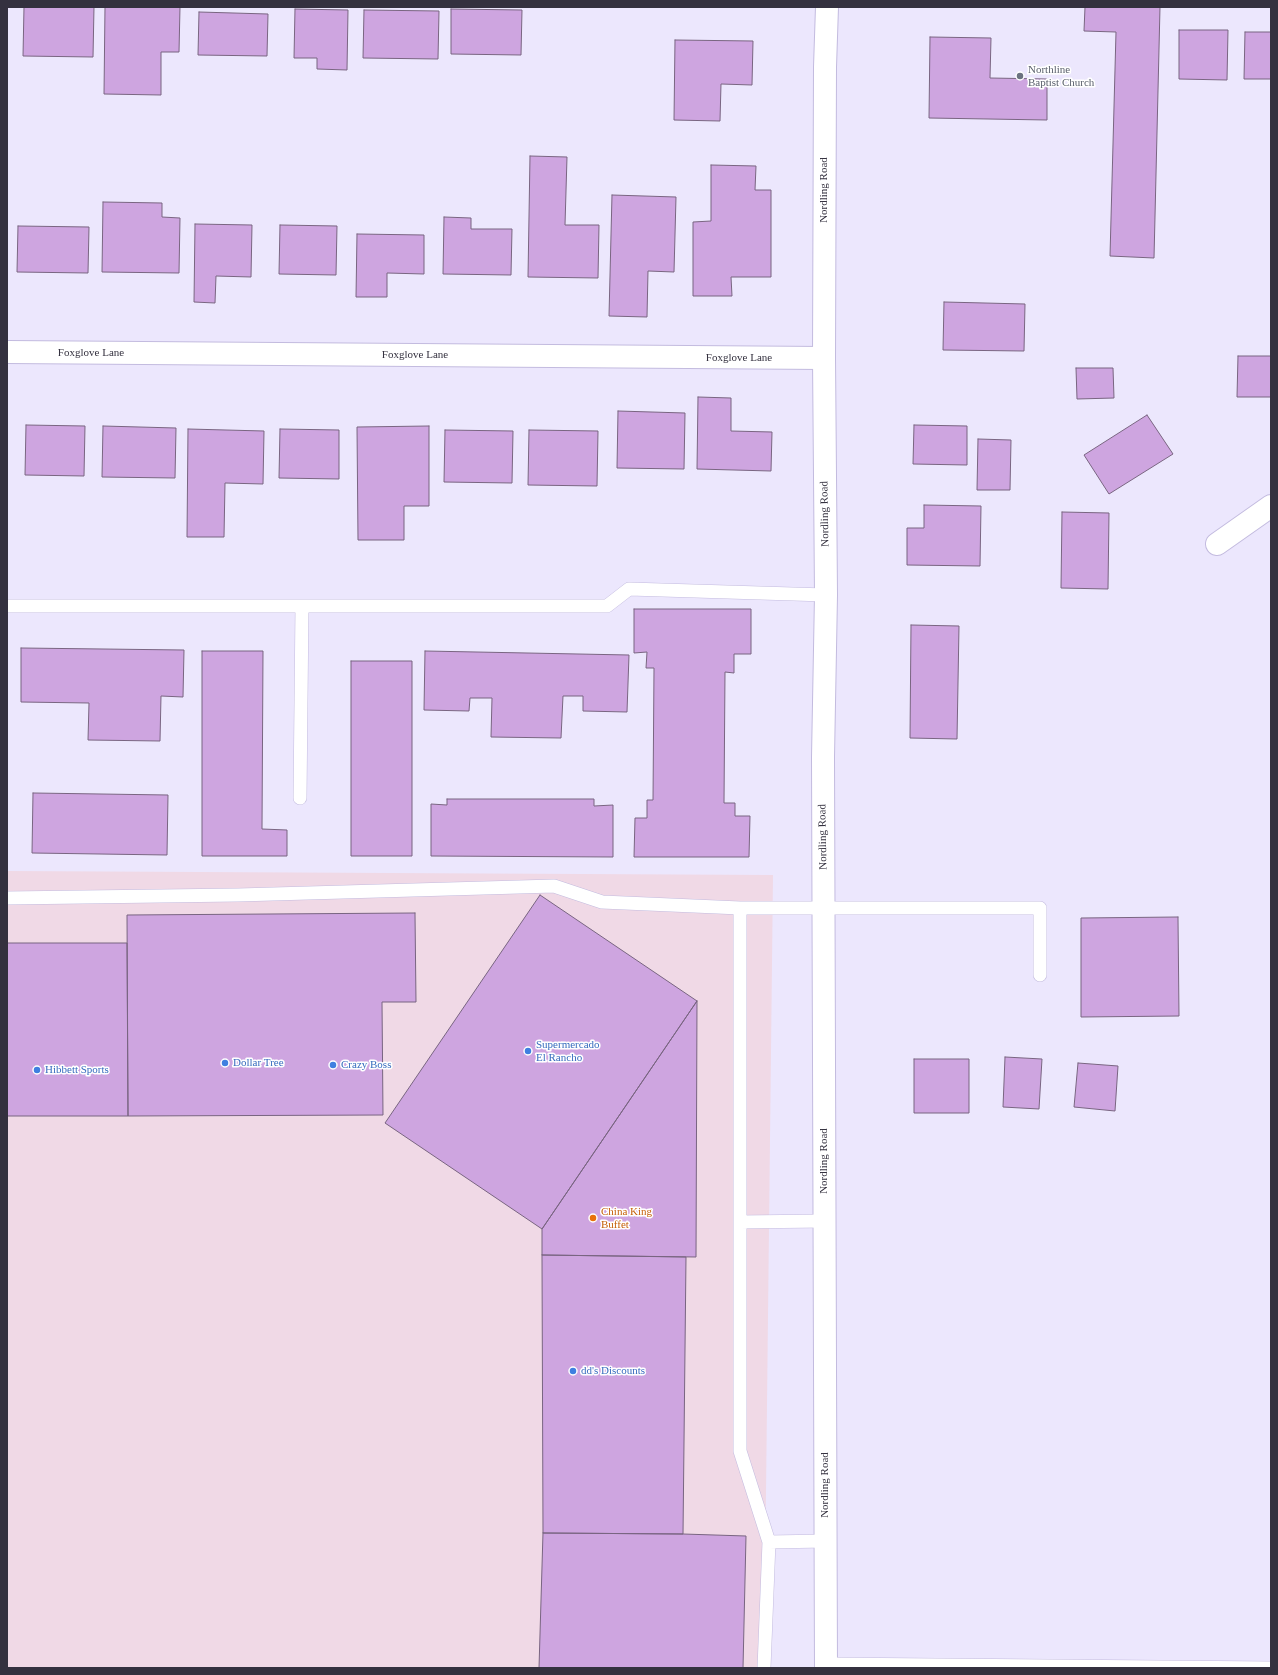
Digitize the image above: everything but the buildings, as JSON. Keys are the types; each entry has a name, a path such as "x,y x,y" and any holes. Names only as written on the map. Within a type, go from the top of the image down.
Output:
{"street":[{"name":"Nordling Road","path":"826,1666 823,757 826,595 824,358 825,67 827,7"},
{"name":"Foxglove Lane","path":"7,352 824,358"},
{"path":"1217,544 1271,506"}],"lane":[{"path":"7,606 607,606 629,589 826,595"},
{"path":"300,798 302,606"},
{"path":"7,898 238,895 554,886 602,902 740,908 1040,908 1040,975"},
{"path":"740,908 740,1451 769,1542 764,1668"},
{"path":"740,1222 824,1221"},
{"path":"769,1542 826,1541"},
{"path":"826,1666 1271,1668"}],"shaded area":[{"path":"7,871 773,875 764,1668 7,1668"}],"place":[{"name":"Northline Baptist Church","path":"1020,76"},
{"name":"Supermercado El Rancho","path":"528,1051"},
{"name":"Dollar Tree","path":"225,1063"},
{"name":"Crazy Boss","path":"333,1065"},
{"name":"Hibbett Sports","path":"37,1070"},
{"name":"China King Buffet","path":"593,1218"},
{"name":"dd's Discounts","path":"573,1371"}]}
